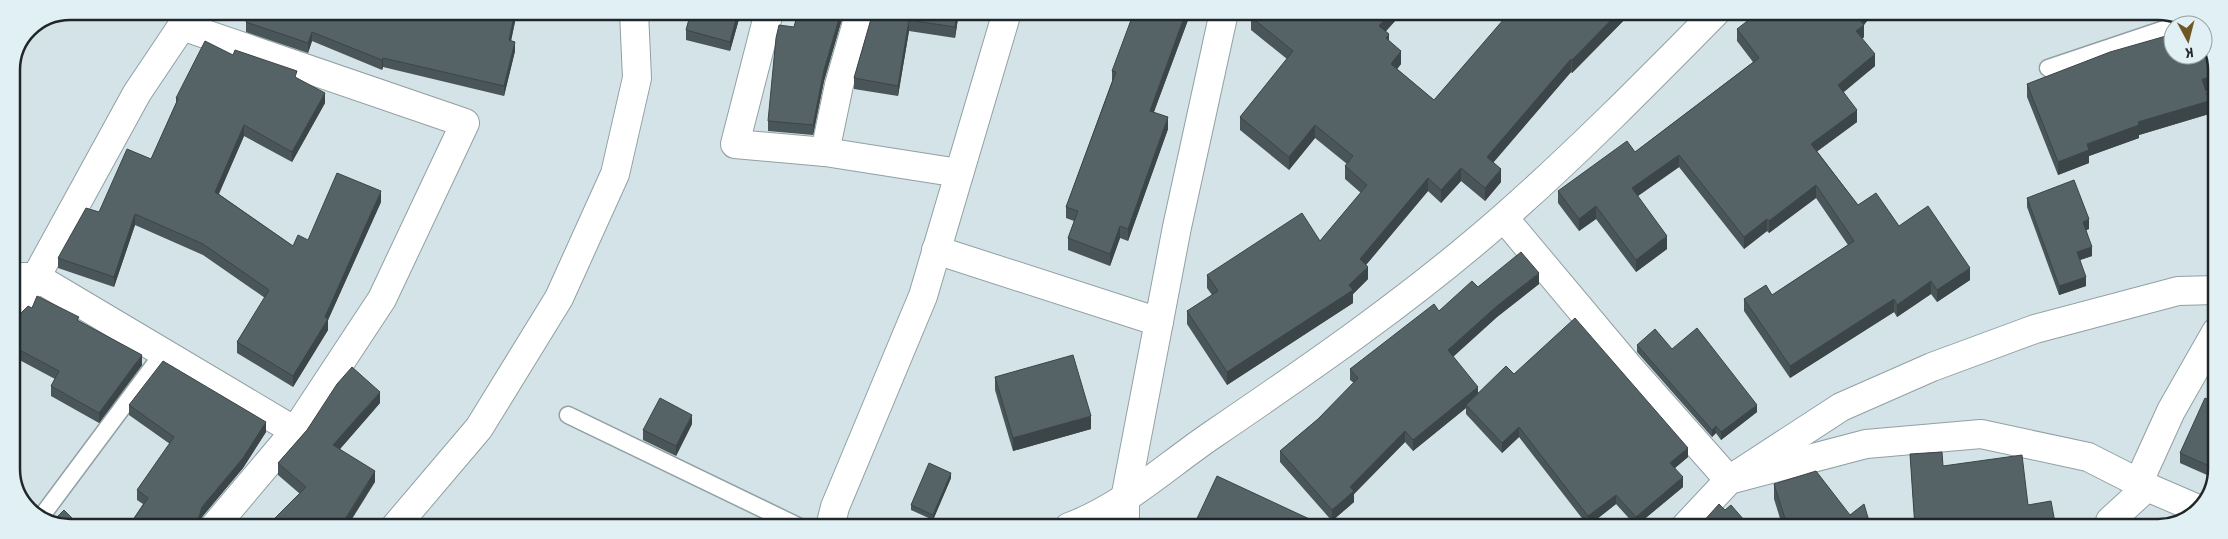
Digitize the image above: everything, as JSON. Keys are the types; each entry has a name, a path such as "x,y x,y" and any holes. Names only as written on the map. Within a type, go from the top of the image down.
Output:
{"street":[{"path":"186,20 137,93 24,277 164,353 295,431"},
{"path":"190,20 466,122 382,299 295,431 221,519"},
{"path":"402,519 478,428 559,298 615,174 637,78 634,20"},
{"path":"767,20 735,144 825,152 959,173"},
{"path":"825,152 839,85 858,20"},
{"path":"832,519 835,506 923,296 1005,20"},
{"path":"1125,519 1125,499 1177,227 1222,20"},
{"path":"1085,519 1125,499 1207,438 1328,356 1452,262 1504,218 1627,102 1708,20"},
{"path":"1504,218 1628,366 1729,480"},
{"path":"936,250 1159,322"},
{"path":"1693,519 1729,480 1841,407 1932,366 2035,330 2178,291 2208,290"},
{"path":"2147,488 2142,476 2170,411 2208,346"},
{"path":"1729,480 1866,444 1981,434 2088,457 2147,488 2191,506"},
{"path":"2112,519 2147,488"}],"lane":[{"path":"2048,68 2163,29"},
{"path":"45,512 164,353"},
{"path":"568,415 783,519"}],"building":[{"path":"247,20 513,20 509,40 515,42 504,86 383,58 382,60 312,32 308,43 246,22"},
{"path":"689,20 736,20 730,42 686,30"},
{"path":"796,20 839,20 824,70 813,125 768,121 776,38 779,25 794,27"},
{"path":"871,20 909,20 898,86 854,78"},
{"path":"909,20 956,20 955,27"},
{"path":"1131,20 1183,20 1150,111 1168,117 1128,229 1120,226 1110,254 1068,238 1078,211 1066,207 1116,72 1112,71"},
{"path":"1255,20 1384,20 1379,26 1389,34 1386,38 1401,51 1391,64 1434,100 1503,20 1611,20 1571,59 1487,157 1501,169 1485,188 1461,168 1441,190 1428,178 1360,259 1368,267 1349,285 1353,290 1227,372 1187,311 1218,291 1207,275 1302,213 1320,241 1367,185 1345,166 1353,156 1315,125 1289,157 1240,117 1293,51"},
{"path":"1749,20 1860,20 1864,25 1856,31 1875,54 1838,85 1857,110 1811,144 1858,205 1876,193 1899,226 1928,206 1970,268 1937,290 1931,281 1897,305 1894,299 1790,366 1744,299 1766,285 1772,295 1854,241 1816,185 1769,221 1767,219 1744,237 1679,155 1632,188 1667,236 1636,260 1596,206 1579,219 1558,191 1627,141 1635,152 1759,58 1737,29"},
{"path":"2163,37 2163,65 2208,65 2208,78 2202,79 2208,101 2138,122 2139,125 2087,144 2089,150 2058,162 2027,84 2110,52"},
{"path":"205,41 233,55 235,50 297,71 295,77 325,93 292,152 244,125 215,192 293,246 298,235 308,240 337,173 381,191 325,317 328,319 293,376 237,342 269,290 203,244 135,214 114,277 58,258 86,208 99,212 127,149 151,159 178,99 176,98"},
{"path":"2074,180 2089,219 2083,222 2092,247 2077,252 2086,277 2059,286 2027,198"},
{"path":"1521,252 1539,273 1497,306 1448,350 1478,387 1413,440 1405,431 1350,487 1354,491 1332,510 1280,451 1318,419 1358,378 1350,369 1434,304 1439,311 1472,281 1478,287"},
{"path":"37,296 79,317 77,320 142,355 99,413 51,386 59,371 20,350 20,314 28,306 32,308"},
{"path":"1575,318 1688,448 1670,463 1683,477 1636,517 1616,495 1588,516 1519,427 1502,443 1466,405 1506,366 1514,374"},
{"path":"1697,328 1757,405 1721,432 1716,426 1712,430 1637,345 1655,329 1672,349"},
{"path":"1073,355 1091,416 1013,438 995,377"},
{"path":"163,361 266,422 243,458 202,507 198,519 134,519 148,498 137,490 174,437 129,405"},
{"path":"352,367 380,392 333,445 375,471 345,519 274,519 306,487 278,463 307,430 337,384"},
{"path":"660,398 692,415 676,446 643,430"},
{"path":"2205,398 2208,399 2208,465 2180,453"},
{"path":"1942,452 1943,466 2022,455 2028,505 2051,501 2054,519 1914,519 1910,454"},
{"path":"929,463 951,473 933,515 911,505"},
{"path":"1816,471 1850,515 1864,504 1868,519 1785,519 1774,484"},
{"path":"1217,476 1309,519 1197,519"},
{"path":"1719,504 1725,510 1731,505 1743,519 1706,519"},
{"path":"64,510 73,519 60,518 57,517"}]}
